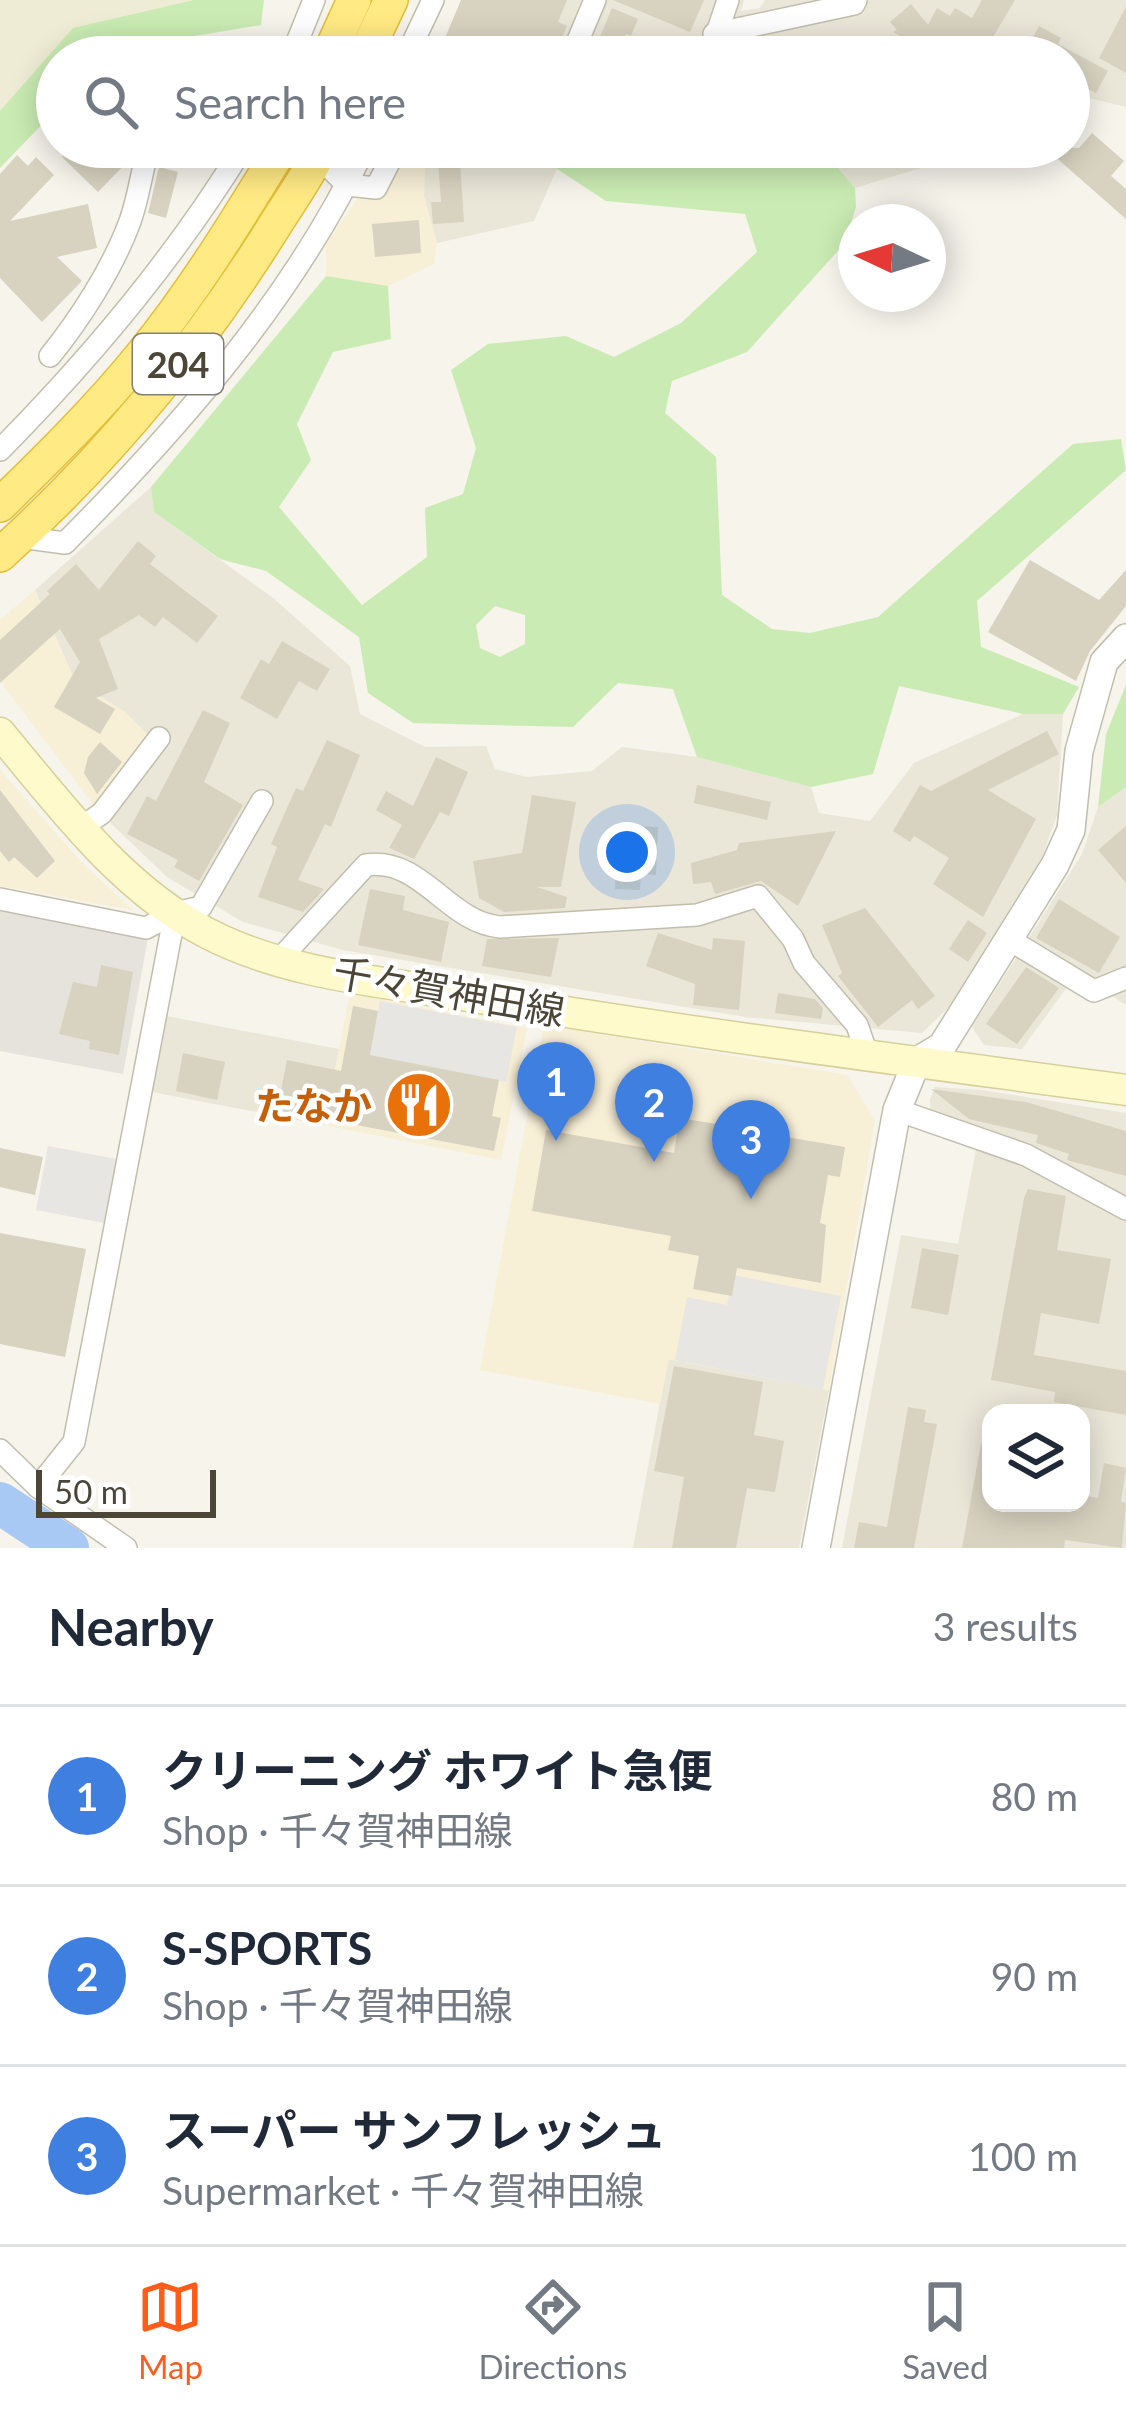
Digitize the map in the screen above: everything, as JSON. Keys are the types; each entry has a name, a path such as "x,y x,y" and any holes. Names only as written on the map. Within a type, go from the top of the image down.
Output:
{"highway":[{"path":"338,36 354,0"},
{"path":"374,36 391,0"},
{"name":"204","path":"0,505 142,354 223,243 269,168"},
{"name":"204","path":"10,546 85,473 162,386 244,274 310,168"}],"main road":[{"name":"千々賀神田線","path":"0,733 133,882 208,934 278,961 541,1008 1126,1090"}],"street":[{"path":"299,36 314,0"},
{"path":"416,36 433,0"},
{"path":"580,36 595,0"},
{"path":"715,36 728,0"},
{"path":"746,36 856,0"},
{"path":"50,356 121,242 144,168"},
{"path":"0,450 122,318 230,168"},
{"path":"334,168 347,184 376,188 387,168"},
{"path":"10,546 65,543 112,496 196,401 258,320 354,168"},
{"path":"816,1548 897,1110 917,1061 942,1046 1010,940 1071,830 1079,751 1104,662 1126,638"},
{"path":"80,828 102,813 159,738"},
{"path":"0,899 146,928 175,913 201,907 262,801"},
{"path":"278,961 366,865 387,862 416,875 485,926 697,915 758,896 794,939 804,963 857,1025 867,1054"},
{"path":"38,1487 74,1442 175,913"},
{"path":"1010,940 1094,991 1126,978"},
{"path":"897,1110 1026,1155 1126,1209"},
{"path":"0,1450 38,1487 126,1548"}],"shaded area":[{"path":"0,0 259,0 131,36 36,36 36,90 0,146"},
{"path":"520,0 744,0 741,11 760,8 765,0 1126,0 1126,107 1090,98 1090,36 505,36"},
{"path":"378,168 425,168 424,197 437,243 434,264 388,286 326,276 326,244"},
{"path":"425,168 557,168 534,221 437,243 424,197"},
{"path":"838,168 921,168 855,188"},
{"path":"151,487 154,512 273,598 350,666 360,714 425,747 486,746 495,769 527,777 592,771 622,747 697,757 811,787 819,813 870,821 914,763 1023,714 1063,714 1057,815 1042,857 951,1005 922,1033 745,1017 343,950 243,922 167,877 99,812 75,681 35,590"},
{"path":"35,590 75,681 124,711 154,741 99,812 0,681 0,620"},
{"path":"0,770 84,865 133,910 0,886"},
{"path":"1126,787 1126,1005 1112,996 1094,999 1070,983 1022,1049 984,1045 972,1027 1082,854 1098,807"},
{"path":"0,910 148,938 123,1074 0,1051"},
{"path":"350,993 527,1028 501,1160 324,1125"},
{"path":"380,1001 517,1027 506,1082 370,1055"},
{"path":"166,1016 339,1049 324,1125 152,1092"},
{"path":"544,1025 847,1075 875,1120 829,1390 669,1359 660,1404 480,1370"},
{"path":"935,1087 1126,1113 1126,1548 842,1548 901,1235 958,1244 977,1144 931,1123 930,1099"},
{"path":"48,1146 117,1159 104,1223 36,1210"},
{"path":"733,1275 841,1296 823,1389 675,1360 687,1297 727,1305"},
{"path":"668,1359 829,1390 799,1548 633,1548"}],"green space":[{"path":"194,0 264,0 261,25 195,36 66,36 73,28"},
{"path":"36,70 36,131 0,168 0,111"},
{"path":"557,168 838,168 855,188 856,204 838,204 838,251 747,352 672,381 665,413 716,457 722,595 772,629 810,633 878,617 1073,444 1121,439 1126,470 977,601 981,647 1079,687 1063,714 1023,714 899,686 873,774 811,787 697,757 673,689 618,683 573,727 413,723 368,693 359,637 266,571 220,559 154,512 151,487 326,276 388,286 391,339 333,352 297,424 311,460 279,507 362,605 427,557 425,508 463,494 476,448 451,370 488,344 566,336 614,357 681,323 757,252 745,214 606,201","holes":["495,606 525,615 525,644 500,657 480,648 476,625"]},
{"path":"1126,685 1126,787 1098,807 1106,734"}],"building":[{"path":"461,0 567,0 558,22 567,26 563,36 446,36"},
{"path":"613,0 704,0 690,32"},
{"path":"982,0 1015,0 994,36 900,36 890,22 911,4 928,25 937,8 950,16 955,8 972,18"},
{"path":"1126,7 1126,73 1099,58"},
{"path":"612,8 638,19 631,36 600,36"},
{"path":"1039,26 1057,36 1034,36"},
{"path":"1090,61 1108,71 1096,93 1090,90"},
{"path":"1090,135 1124,161 1111,176 1126,189 1126,219 1068,168 1090,168"},
{"path":"17,155 28,166 36,157 36,168 47,168 54,175 10,221 88,204 97,248 57,257 82,281 42,322 0,278 0,174"},
{"path":"73,168 121,168 98,192"},
{"path":"159,168 178,172 166,218 148,213"},
{"path":"439,168 460,168 464,222 433,224 431,202 441,202"},
{"path":"419,220 421,253 375,257 372,224"},
{"path":"138,541 156,556 150,564 218,616 197,643 163,617 155,627 139,615 99,639 118,689 96,698 115,709 100,734 54,707 80,662 60,629 0,683 0,640 50,594 47,591 76,564 99,590"},
{"path":"1030,560 1099,600 1126,570 1126,606 1090,651 1076,681 988,632"},
{"path":"282,641 330,669 317,691 299,681 277,719 240,698 261,659 269,664"},
{"path":"203,710 230,723 204,782 243,805 199,881 174,867 178,860 127,834 147,796 156,801"},
{"path":"1047,731 1059,754 988,790 1036,819 983,917 933,884 949,858 914,836 910,842 893,831 920,785 931,791"},
{"path":"327,740 360,755 331,827 325,824 298,880 324,889 303,912 258,897 277,847 271,844 296,788 303,791"},
{"path":"100,742 122,762 97,794 84,773 88,757"},
{"path":"436,757 468,772 449,816 440,812 414,859 389,848 402,825 376,810 386,791 413,806"},
{"path":"697,785 771,802 767,820 694,803"},
{"path":"0,790 55,861 37,878 0,851"},
{"path":"532,795 576,802 561,887 537,887 567,897 565,908 504,912 479,898 473,861 522,853"},
{"path":"617,825 658,827 656,875 641,874 640,890 615,889"},
{"path":"1126,826 1126,883 1098,850"},
{"path":"836,831 798,906 761,881 715,894 711,882 693,884 691,863 737,850 739,843"},
{"path":"370,889 405,896 403,910 449,922 441,962 358,945"},
{"path":"1059,899 1120,937 1099,973 1036,938"},
{"path":"865,908 935,996 918,1009 912,1000 878,1027 838,976 842,973 822,925"},
{"path":"968,920 987,933 968,962 949,949"},
{"path":"658,933 712,950 713,938 745,941 739,1010 693,1005 695,984 646,966"},
{"path":"559,938 551,977 482,966 487,939"},
{"path":"101,965 133,972 119,1055 89,1049 90,1041 59,1034 73,982 97,987"},
{"path":"1026,967 1059,988 1017,1044 986,1024"},
{"path":"778,993 815,999 823,1008 821,1019 775,1013"},
{"name":"たなか","path":"353,1006 378,1011 370,1055 499,1080 492,1116 501,1118 494,1151 277,1110 287,1060 341,1071"},
{"path":"183,1053 225,1062 217,1100 176,1091"},
{"path":"931,1089 1026,1102 1126,1131 1126,1176 1067,1160 1069,1154 1036,1143 1038,1135 969,1119"},
{"path":"680,1118 728,1126 726,1146 754,1150 757,1132 845,1147 840,1177 828,1175 820,1223 826,1225 821,1283 737,1268 732,1296 693,1289 699,1256 668,1250 671,1236 532,1211 546,1130 674,1153"},
{"path":"0,1148 43,1157 35,1195 0,1187"},
{"path":"1028,1189 1066,1196 1057,1250 1111,1259 1099,1324 1041,1313 1034,1355 1126,1371 1126,1415 1090,1408 1090,1404 1054,1402 1055,1392 991,1380"},
{"path":"0,1233 86,1249 65,1357 0,1344"},
{"path":"922,1248 959,1255 948,1315 911,1308"},
{"path":"674,1366 763,1382 754,1435 784,1441 775,1492 747,1488 736,1548 672,1548 684,1477 654,1471"},
{"path":"908,1407 926,1410 924,1422 937,1424 914,1548 854,1548 859,1522 887,1527"},
{"path":"981,1444 982,1512 1090,1512 1090,1497 1098,1498 1104,1463 1126,1468 1122,1548 1065,1540 1064,1548 962,1548"}],"waterway":[{"path":"0,1503 68,1548"}],"place":[{"name":"たなか","path":"419,1105"},
{"name":"クリーニング ホワイト急便","path":"556,1141"},
{"name":"S-SPORTS","path":"654,1162"},
{"name":"スーパー サンフレッシュ","path":"751,1199"}]}
